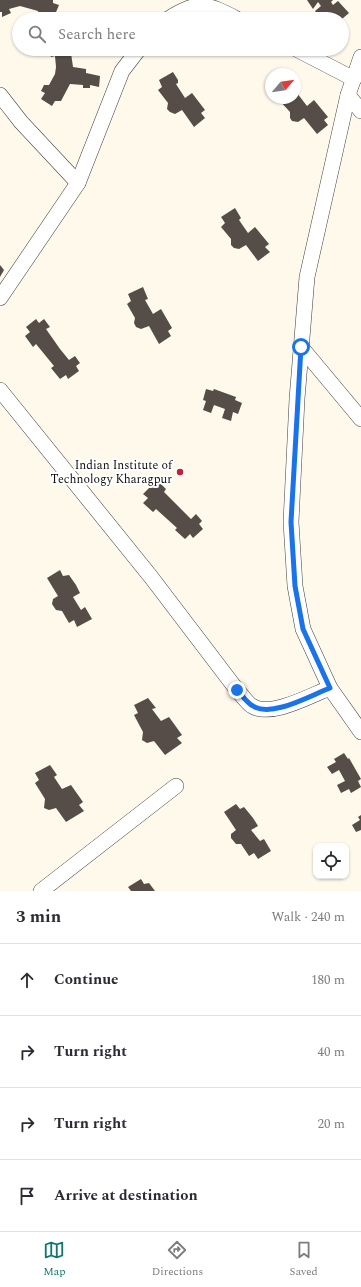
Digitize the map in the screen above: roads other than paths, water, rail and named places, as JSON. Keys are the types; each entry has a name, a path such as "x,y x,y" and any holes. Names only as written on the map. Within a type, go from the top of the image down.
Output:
{"street":[{"path":"177,12 190,3 203,4 224,12"},
{"path":"0,298 78,183 122,71 134,56"},
{"path":"310,56 354,78"},
{"path":"361,57 348,95 307,277 301,347 291,522 295,586 303,629 330,688 361,732"},
{"path":"0,95 21,122 78,183"},
{"path":"348,95 361,111"},
{"path":"301,347 361,419"},
{"path":"0,390 150,577 237,690 252,706 262,710 275,710 330,688"},
{"path":"41,891 176,786"}],"place":[{"name":"Indian Institute of Technology Kharagpur","path":"180,472"}]}
